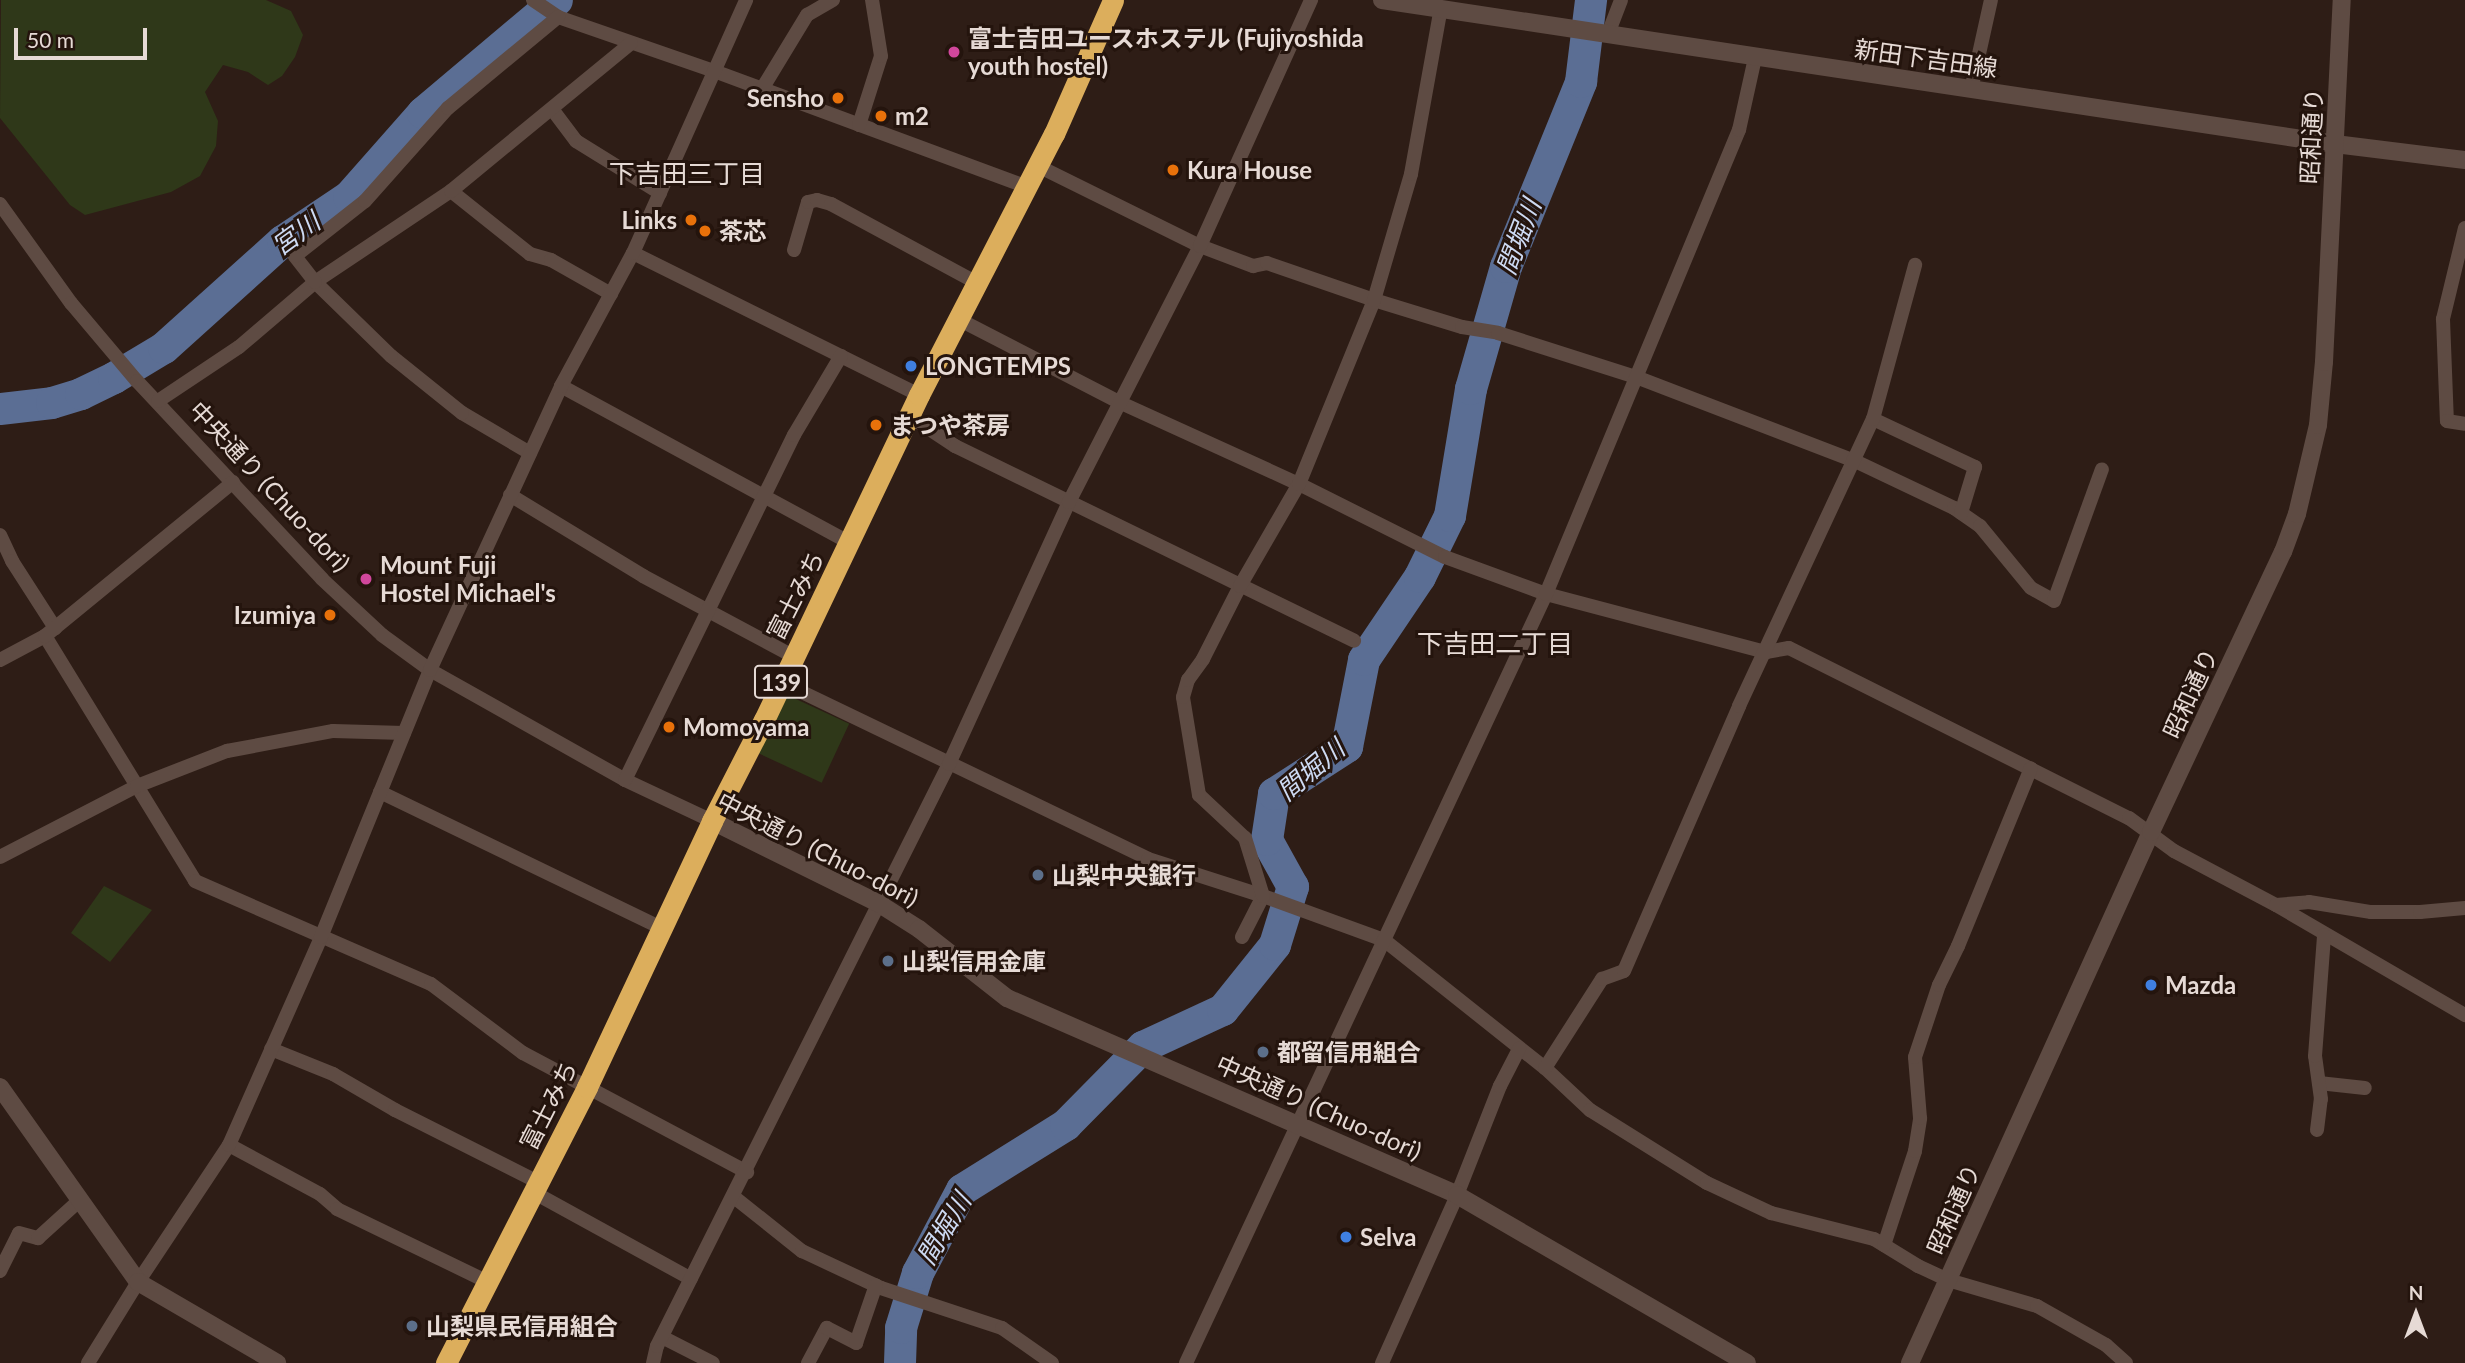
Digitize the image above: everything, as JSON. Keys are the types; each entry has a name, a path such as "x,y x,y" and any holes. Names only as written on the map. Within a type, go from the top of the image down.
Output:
{"highway":[{"name":"富士みち","path":"446,1363 587,1087 712,821 850,543 919,396 1038,166 1113,0"}],"street":[{"path":"533,0 556,15 1027,187"},
{"path":"88,1363 229,1145 321,937 430,670 561,386 633,253 747,0"},
{"path":"762,89 807,15 833,0"},
{"path":"859,125 881,56 872,0"},
{"path":"653,1363 662,1337 747,1172 949,764 1069,502 1199,246 1311,0"},
{"name":"新田下吉田線","path":"1381,0 1415,2 1755,58 2335,144 2465,160"},
{"path":"1605,34 1621,0"},
{"path":"1970,90 1991,0"},
{"name":"昭和通り","path":"1910,1363 2151,832 2283,552 2300,503 2318,425 2325,362 2342,0"},
{"path":"1242,937 1263,896 1245,838 1199,795 1183,698 1188,680 1203,659 1240,586 1299,484 1374,300 1411,174 1441,8"},
{"path":"530,453 437,395 391,356 315,282 295,257 365,201 449,108 556,15"},
{"path":"158,401 239,347 315,282 451,191 631,43"},
{"path":"1186,1363 1546,594 1739,130 1755,58"},
{"path":"552,109 576,141 660,193"},
{"path":"1038,166 1199,246 1253,266 1267,263 1374,300 1462,327 1498,333 1636,377 1855,461 1961,513 1980,526 2031,588 2054,601 2102,469"},
{"path":"451,191 530,254 551,260 611,294"},
{"path":"794,250 808,202 817,200 831,204 979,284"},
{"name":"中央通り (Chuo-dori)","path":"0,204 71,303 137,381 322,579 382,635 430,670 625,780 878,903 919,929 1007,998 1457,1195 1747,1363"},
{"path":"2465,228 2443,319 2447,421 2465,424"},
{"path":"633,253 919,396"},
{"path":"1545,1068 1602,979 1624,971 1873,419 1914,265"},
{"path":"960,320 1121,403 1299,484 1445,557 1546,594 1766,652 1789,648 2031,768 2151,832 2174,851 2276,905 2465,1015"},
{"path":"625,780 794,435 841,356"},
{"path":"561,386 850,543"},
{"path":"911,417 955,446 1354,640"},
{"path":"1873,419 1975,467 1961,513"},
{"path":"0,660 50,632 233,482"},
{"path":"510,495 643,576 793,656"},
{"path":"0,535 12,562 136,786 195,881 431,984 523,1053 747,1172"},
{"path":"781,682 1148,859 1263,896 1384,940 1545,1068 1590,1110 1707,1183 1771,1213 1874,1239 1948,1280 2037,1306 2106,1345 2126,1363"},
{"path":"0,857 136,786 227,751 333,731 404,733"},
{"path":"1884,1245 1915,1151 1920,1118 1915,1057 1939,985 1968,924 2031,768"},
{"path":"380,792 661,928"},
{"path":"2276,905 2309,902 2344,909 2390,912 2465,908"},
{"path":"2317,1130 2321,1099 2315,1056 2324,935"},
{"path":"271,1048 333,1074 536,1187 691,1279"},
{"path":"1382,1363 1519,1048"},
{"path":"2319,1083 2365,1088"},
{"path":"0,1087 138,1282 277,1363"},
{"path":"229,1145 320,1194 337,1209 488,1282"},
{"path":"734,1197 802,1251 878,1286 930,1306 1002,1328 1052,1363"},
{"path":"0,1270 19,1233 38,1238 81,1199"},
{"path":"808,1363 828,1328 856,1343 878,1286"},
{"path":"662,1337 713,1363"}],"green space":[{"path":"1,0 266,0 291,11 303,35 295,57 282,76 268,85 248,72 223,65 205,92 218,121 216,146 200,176 171,192 85,215 70,205 0,118"},
{"path":"783,693 849,724 822,783 756,752"},
{"path":"104,886 152,910 110,962 71,933"}],"waterway":[{"name":"宮川","path":"0,409 52,403 81,394 164,348 283,241 349,197 423,113 557,0"},
{"name":"間堀川","path":"900,1363 901,1328 918,1273 962,1190 1066,1125 1143,1047 1223,1010 1275,945 1293,887 1267,840 1274,794 1347,747 1364,660 1420,577 1450,516 1471,389 1506,267 1581,82 1591,0"}],"place":[{"name":"富士吉田ユースホステル (Fujiyoshida youth hostel)","path":"954,52"},
{"name":"Sensho","path":"838,98"},
{"name":"m2","path":"881,116"},
{"name":"Kura House","path":"1173,170"},
{"name":"Links","path":"691,220"},
{"name":"茶芯","path":"705,231"},
{"name":"LONGTEMPS","path":"911,366"},
{"name":"まつや茶房","path":"876,425"},
{"name":"Mount Fuji Hostel Michael's","path":"366,579"},
{"name":"Izumiya","path":"330,615"},
{"name":"Momoyama","path":"669,727"},
{"name":"山梨中央銀行","path":"1038,875"},
{"name":"山梨信用金庫","path":"888,961"},
{"name":"Mazda","path":"2151,985"},
{"name":"都留信用組合","path":"1263,1052"},
{"name":"Selva","path":"1346,1237"},
{"name":"山梨県民信用組合","path":"412,1326"}],"district":[{"name":"下吉田三丁目","path":"687,174"},
{"name":"下吉田二丁目","path":"1495,644"}]}
